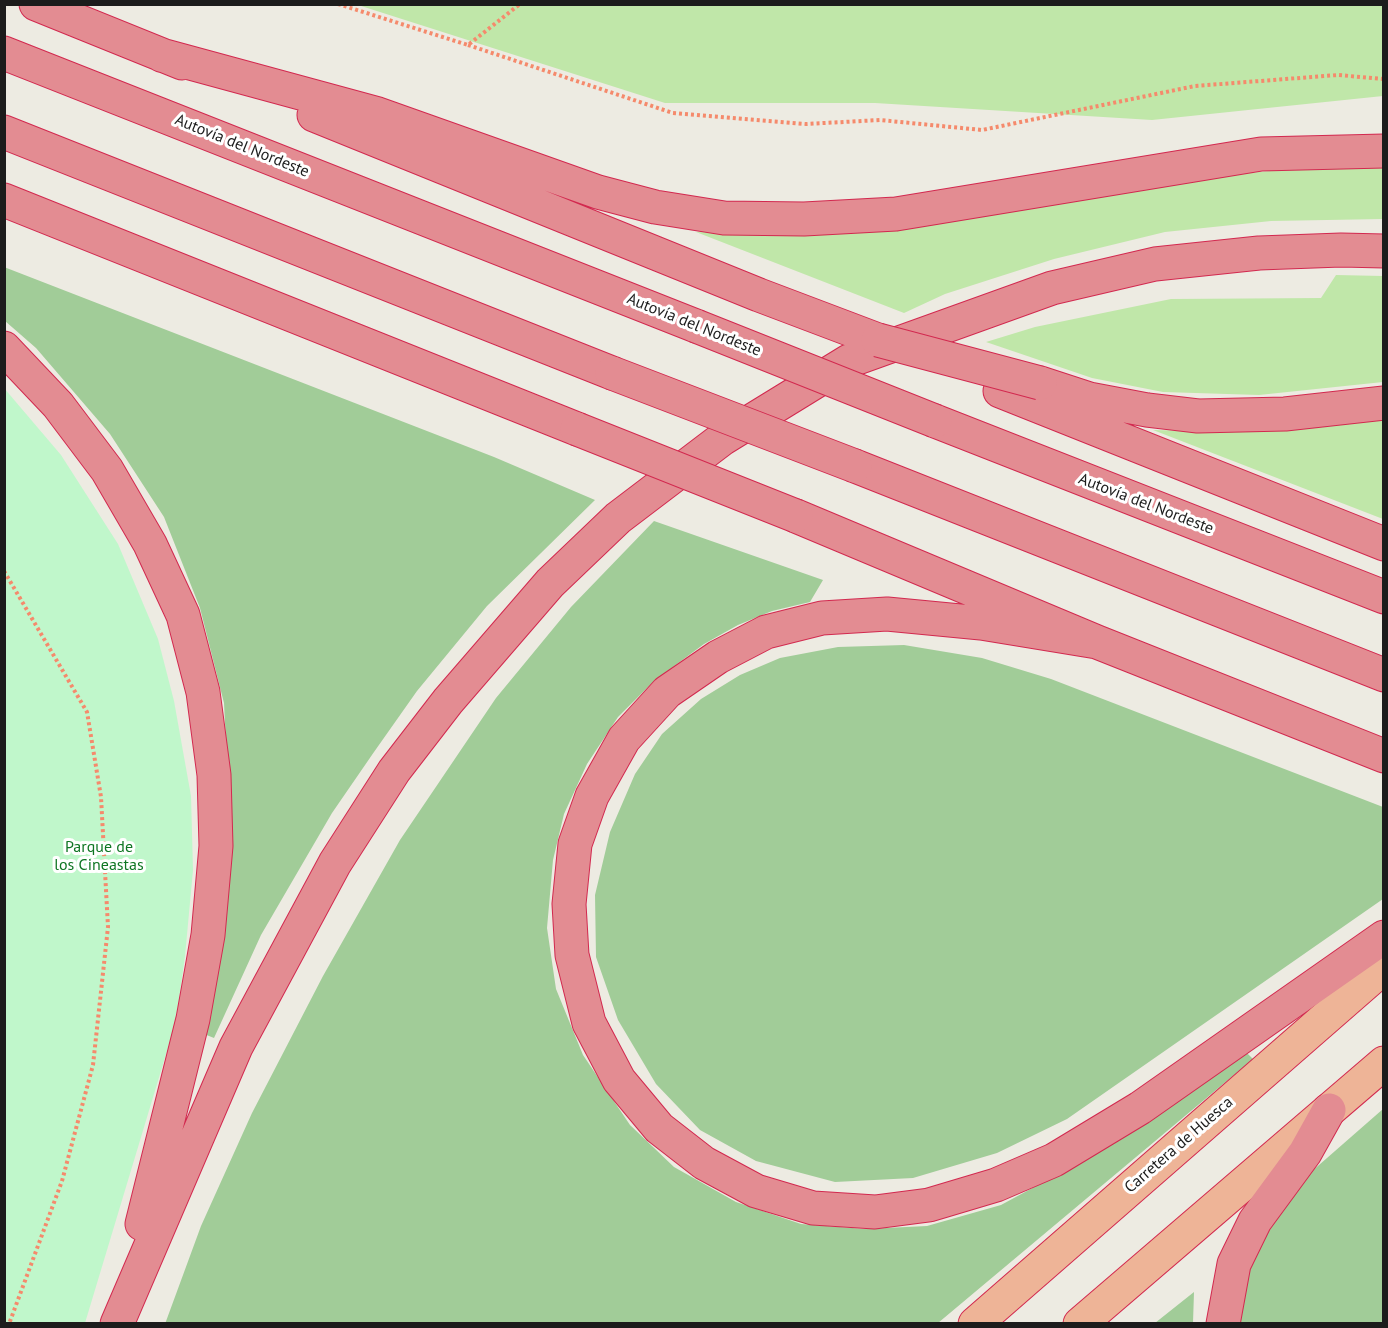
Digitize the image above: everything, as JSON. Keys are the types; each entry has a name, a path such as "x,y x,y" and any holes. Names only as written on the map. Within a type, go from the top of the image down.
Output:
{"highway":[{"path":"36,4 1383,544"},
{"name":"Autovía del Nordeste","path":"4,52 1383,597"},
{"path":"161,55 378,114 598,192 655,207 724,218 804,219 896,214 1261,154 1383,151"},
{"path":"4,132 1383,675"},
{"path":"4,202 796,516 1097,642 1383,756"},
{"path":"119,1318 236,1047 335,863 394,771 448,701 550,584 618,518 722,439 849,361 1041,292 1155,264 1259,253 1341,249 1383,251"},
{"path":"878,340 1041,383 1089,399 1147,410 1198,416 1285,414 1383,403"},
{"path":"4,348 58,405 108,470 150,544 183,615 203,692 214,775 216,846 204,956 193,1019 119,1318"},
{"path":"1097,642 981,623 887,614 822,618 766,633 718,657 667,692 624,739 592,796 575,844 569,904 572,955 589,1023 619,1080 659,1128 704,1163 756,1191 813,1208 875,1212 929,1205 996,1185 1054,1160 1140,1108 1383,937"},
{"name":"Carretera de Huesca","path":"975,1323 1383,967"},
{"path":"1080,1323 1383,1063"},
{"path":"1223,1323 1234,1264 1255,1221 1305,1153 1329,1110"}],"path":[{"path":"338,4 673,113 806,124 880,120 982,130 1195,86 1338,75 1383,78"},
{"path":"468,45 520,4"},
{"path":"4,570 87,712 101,797 108,927 93,1065 62,1180 9,1323"}],"green space":[{"path":"358,5 1383,5 1383,96 1152,120 875,103 665,103"},
{"path":"1383,160 1383,219 1271,221 1165,232 1054,259 945,294 904,313 696,232 777,234 1187,179"},
{"path":"4,267 494,457 595,500 487,606 417,691 332,813 261,935 214,1038 204,1034 230,823 224,703 200,608 164,517 110,434 36,348 5,321"},
{"path":"1336,275 1383,276 1383,382 1259,395 1163,392 1092,378 986,342 1035,327 1171,299 1321,298"},
{"name":"Parque de los Cineastas","path":"4,388 61,455 118,544 158,639 174,701 191,796 193,870 176,1021 85,1323 5,1323"},
{"path":"1383,417 1383,519 1153,430 1236,432"},
{"path":"654,521 823,580 810,602 772,611 738,625 704,644 654,681 618,717 587,764 564,814 553,860 547,928 556,989 583,1055 630,1125 674,1167 736,1202 801,1224 865,1229 927,1226 1001,1205 1077,1164 1246,1052 1253,1059 938,1323 165,1324 201,1226 252,1113 323,976 400,840 496,698 571,607"},
{"path":"904,645 982,658 1051,679 1383,807 1383,899 1067,1119 997,1153 913,1178 835,1182 756,1161 700,1130 656,1084 618,1020 596,957 595,895 610,832 635,774 662,734 701,699 740,675 780,658 838,647"},
{"path":"1383,1109 1383,1323 1230,1324 1255,1221"},
{"path":"1194,1292 1193,1323 1155,1323"}]}
